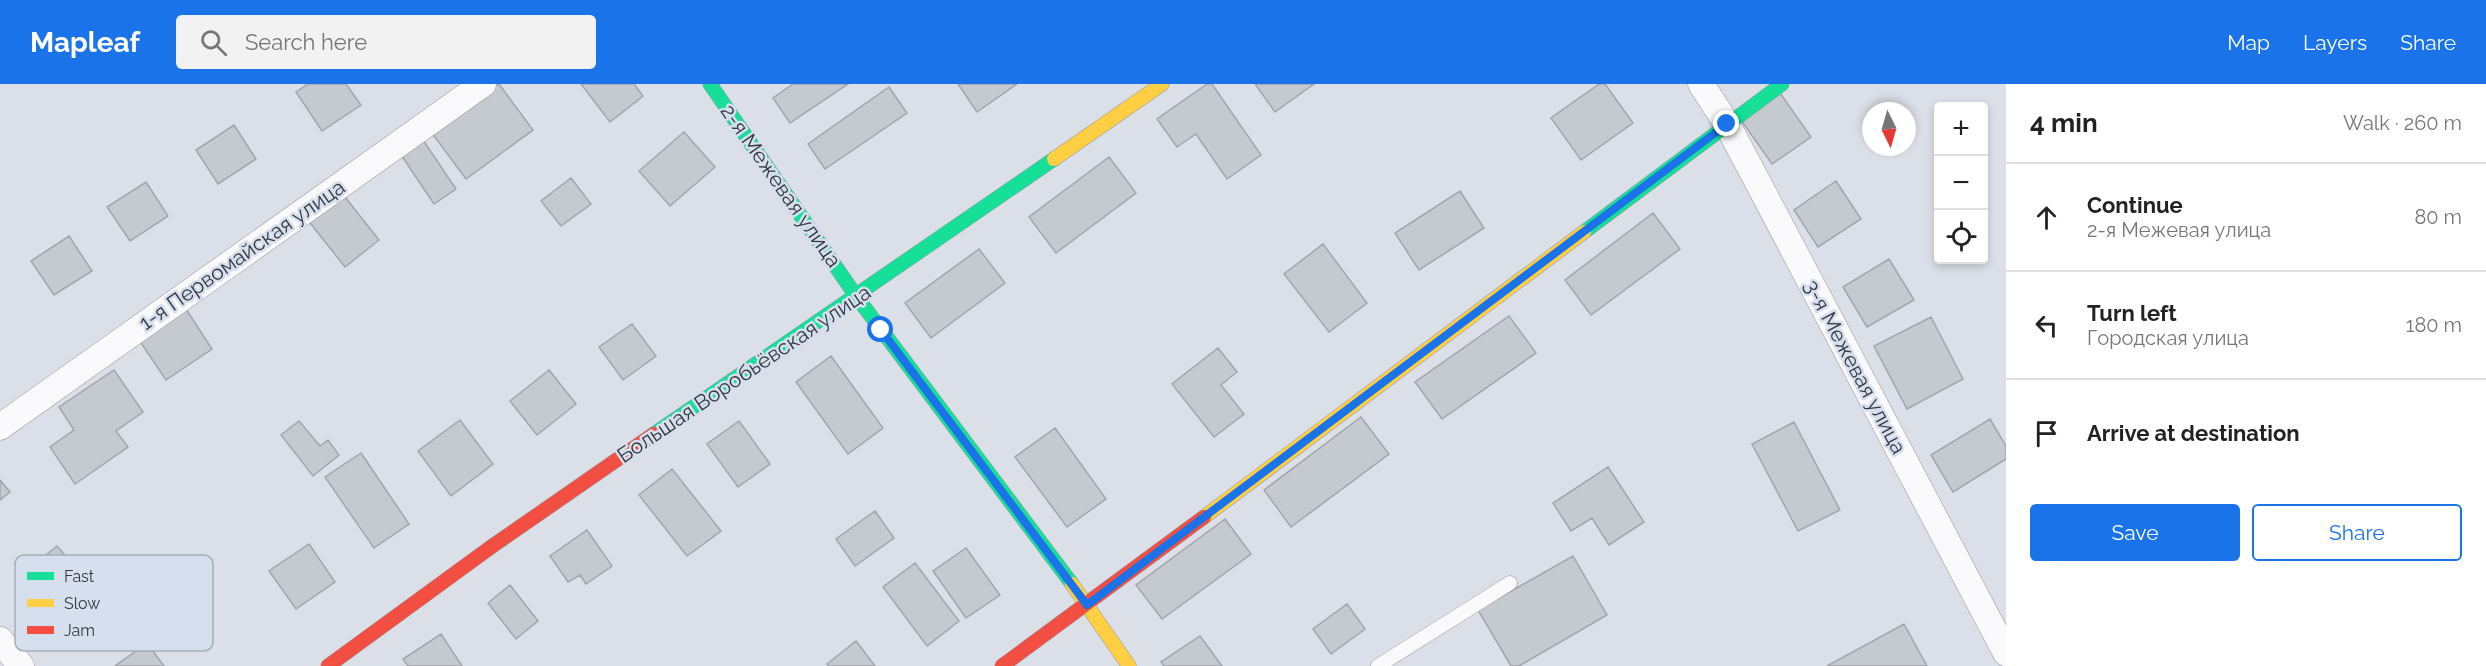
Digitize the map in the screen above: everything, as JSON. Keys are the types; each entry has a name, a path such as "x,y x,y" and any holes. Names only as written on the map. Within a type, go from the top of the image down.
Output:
{"street":[{"name":"1-я Первомайская улица","path":"0,427 483,84"},
{"name":"2-я Межевая улица","path":"710,84 828,252 856,296 1087,605 1129,666"},
{"name":"Большая Воробьёвская улица","path":"328,666 491,547 1162,84"},
{"name":"3-я Межевая улица","path":"1701,84 1727,124 2006,653"},
{"path":"1002,666 1087,605 1782,84"},
{"path":"0,640 21,666"}],"lane":[{"path":"1378,666 1510,583"}],"building":[{"path":"308,84 346,84 361,105 322,131 296,92"},
{"path":"499,84 533,130 466,179 431,132"},
{"path":"581,84 634,84 643,96 610,122"},
{"path":"793,84 848,84 790,123 773,98"},
{"path":"958,84 1017,84 977,112"},
{"path":"1207,84 1212,84 1261,155 1227,179 1196,134 1177,147 1157,119"},
{"path":"1255,84 1314,84 1275,112"},
{"path":"1599,84 1605,84 1633,123 1581,160 1551,118"},
{"path":"889,87 907,113 825,169 808,144"},
{"path":"1780,93 1811,137 1772,164 1741,120"},
{"path":"234,125 256,159 218,184 196,150"},
{"path":"684,132 715,167 670,206 639,171"},
{"path":"421,137 456,189 434,204 399,152"},
{"path":"1109,157 1136,193 1056,253 1029,217"},
{"path":"571,178 591,204 561,226 541,201"},
{"path":"1836,181 1861,219 1818,247 1794,210"},
{"path":"146,182 168,216 130,241 107,207"},
{"path":"1460,191 1484,228 1419,270 1395,233"},
{"path":"341,192 379,240 345,267 307,219"},
{"path":"1653,213 1680,249 1591,315 1565,280"},
{"path":"69,236 92,271 54,295 31,261"},
{"path":"1323,244 1367,303 1329,332 1284,274"},
{"path":"979,249 1005,283 931,338 905,303"},
{"path":"1889,259 1914,300 1867,327 1843,287"},
{"path":"186,309 212,349 166,380 139,340"},
{"path":"1509,316 1536,353 1442,419 1415,382"},
{"path":"1931,317 1963,379 1907,409 1874,346"},
{"path":"632,324 656,356 623,380 599,347"},
{"path":"1218,348 1237,372 1221,385 1244,414 1214,437 1172,384"},
{"path":"831,356 883,428 848,454 796,382"},
{"path":"114,370 143,412 116,431 128,447 75,484 50,447 74,430 59,407"},
{"path":"549,370 576,404 537,435 510,401"},
{"path":"1361,417 1389,454 1291,527 1264,490"},
{"path":"1990,419 2006,446 2006,459 1953,492 1931,455"},
{"path":"460,420 493,464 451,496 418,451"},
{"path":"299,421 320,446 328,440 339,455 313,476 281,435"},
{"path":"739,421 770,464 738,487 707,444"},
{"path":"1794,422 1840,510 1798,531 1752,444"},
{"path":"1055,428 1106,499 1067,527 1015,457"},
{"path":"361,453 409,524 374,548 325,477"},
{"path":"1608,467 1644,522 1609,545 1592,518 1571,531 1553,503"},
{"path":"672,469 721,531 687,556 639,495"},
{"path":"0,480 10,492 0,500"},
{"path":"875,511 894,538 855,566 836,539"},
{"path":"1225,519 1251,554 1162,619 1136,585"},
{"path":"587,530 612,566 586,584 580,575 568,582 550,556"},
{"path":"309,544 335,582 296,609 269,571"},
{"path":"57,546 65,555 46,555"},
{"path":"966,548 1000,595 966,618 933,571"},
{"path":"1573,556 1607,615 1519,666 1511,666 1478,610"},
{"path":"915,563 959,621 927,646 883,587"},
{"path":"510,585 538,621 516,639 488,603"},
{"path":"1347,604 1365,629 1331,654 1313,629"},
{"path":"1904,624 1927,666 1827,666"},
{"path":"441,634 462,666 408,666 403,659"},
{"path":"1200,636 1222,666 1164,666 1161,662"},
{"path":"856,641 875,666 829,666 827,664"},
{"path":"136,651 153,651 164,666 115,666"}],"traffic: fast":[{"path":"710,84 856,296 1072,584"},
{"path":"1584,232 1782,84"},
{"path":"654,434 1054,159"}],"traffic: slow":[{"path":"1054,159 1162,84"},
{"path":"1204,517 1584,232"},
{"path":"1072,584 1129,666"}],"traffic: jam":[{"path":"328,666 491,547 654,434"},
{"path":"1002,666 1204,517"}],"route":[{"path":"881,330 1087,605 1727,124"}]}
